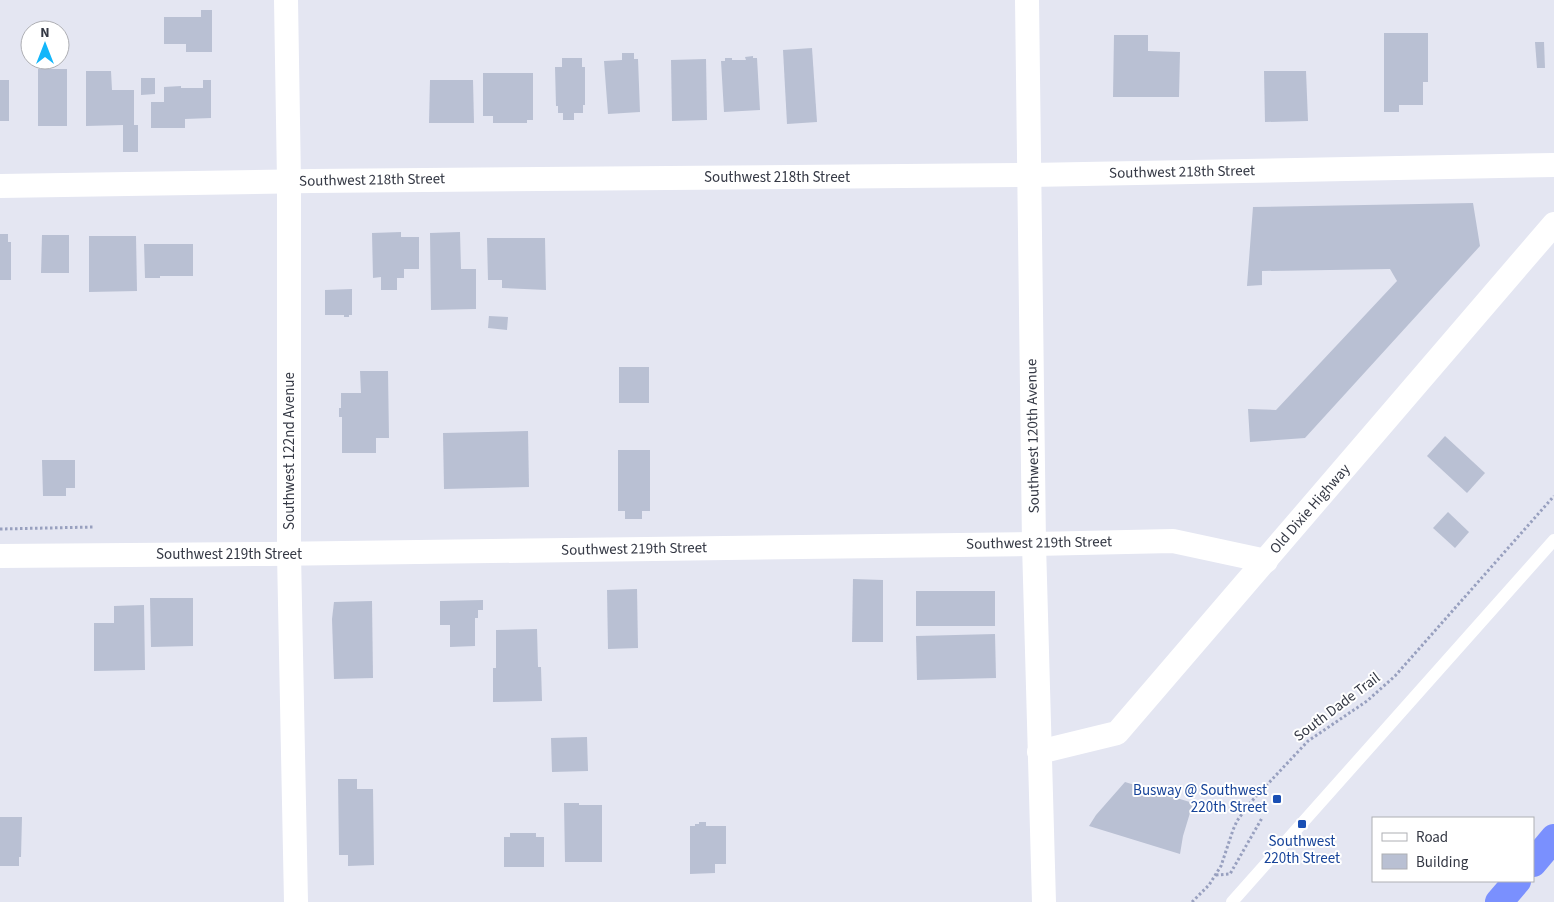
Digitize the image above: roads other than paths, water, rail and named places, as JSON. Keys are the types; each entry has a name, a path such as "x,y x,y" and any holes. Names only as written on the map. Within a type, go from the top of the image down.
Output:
{"highway":[{"path":"1534,862 1554,838"},
{"path":"1499,902 1516,882"}],"street":[{"name":"Southwest 122nd Avenue","path":"286,0 289,181 289,554 296,902"},
{"name":"Southwest 120th Avenue","path":"1027,0 1034,544 1044,902"},
{"name":"Southwest 218th Street","path":"0,186 289,181 1030,175 1554,165"},
{"name":"Old Dixie Highway","path":"1039,752 1117,733 1554,224"},
{"name":"Southwest 219th Street","path":"0,556 289,554 1174,541 1266,560"}],"lane":[{"path":"1232,902 1554,540"}],"place":[{"name":"Busway @ Southwest 220th Street","path":"1277,799"},
{"name":"Southwest 220th Street","path":"1302,824"}]}
